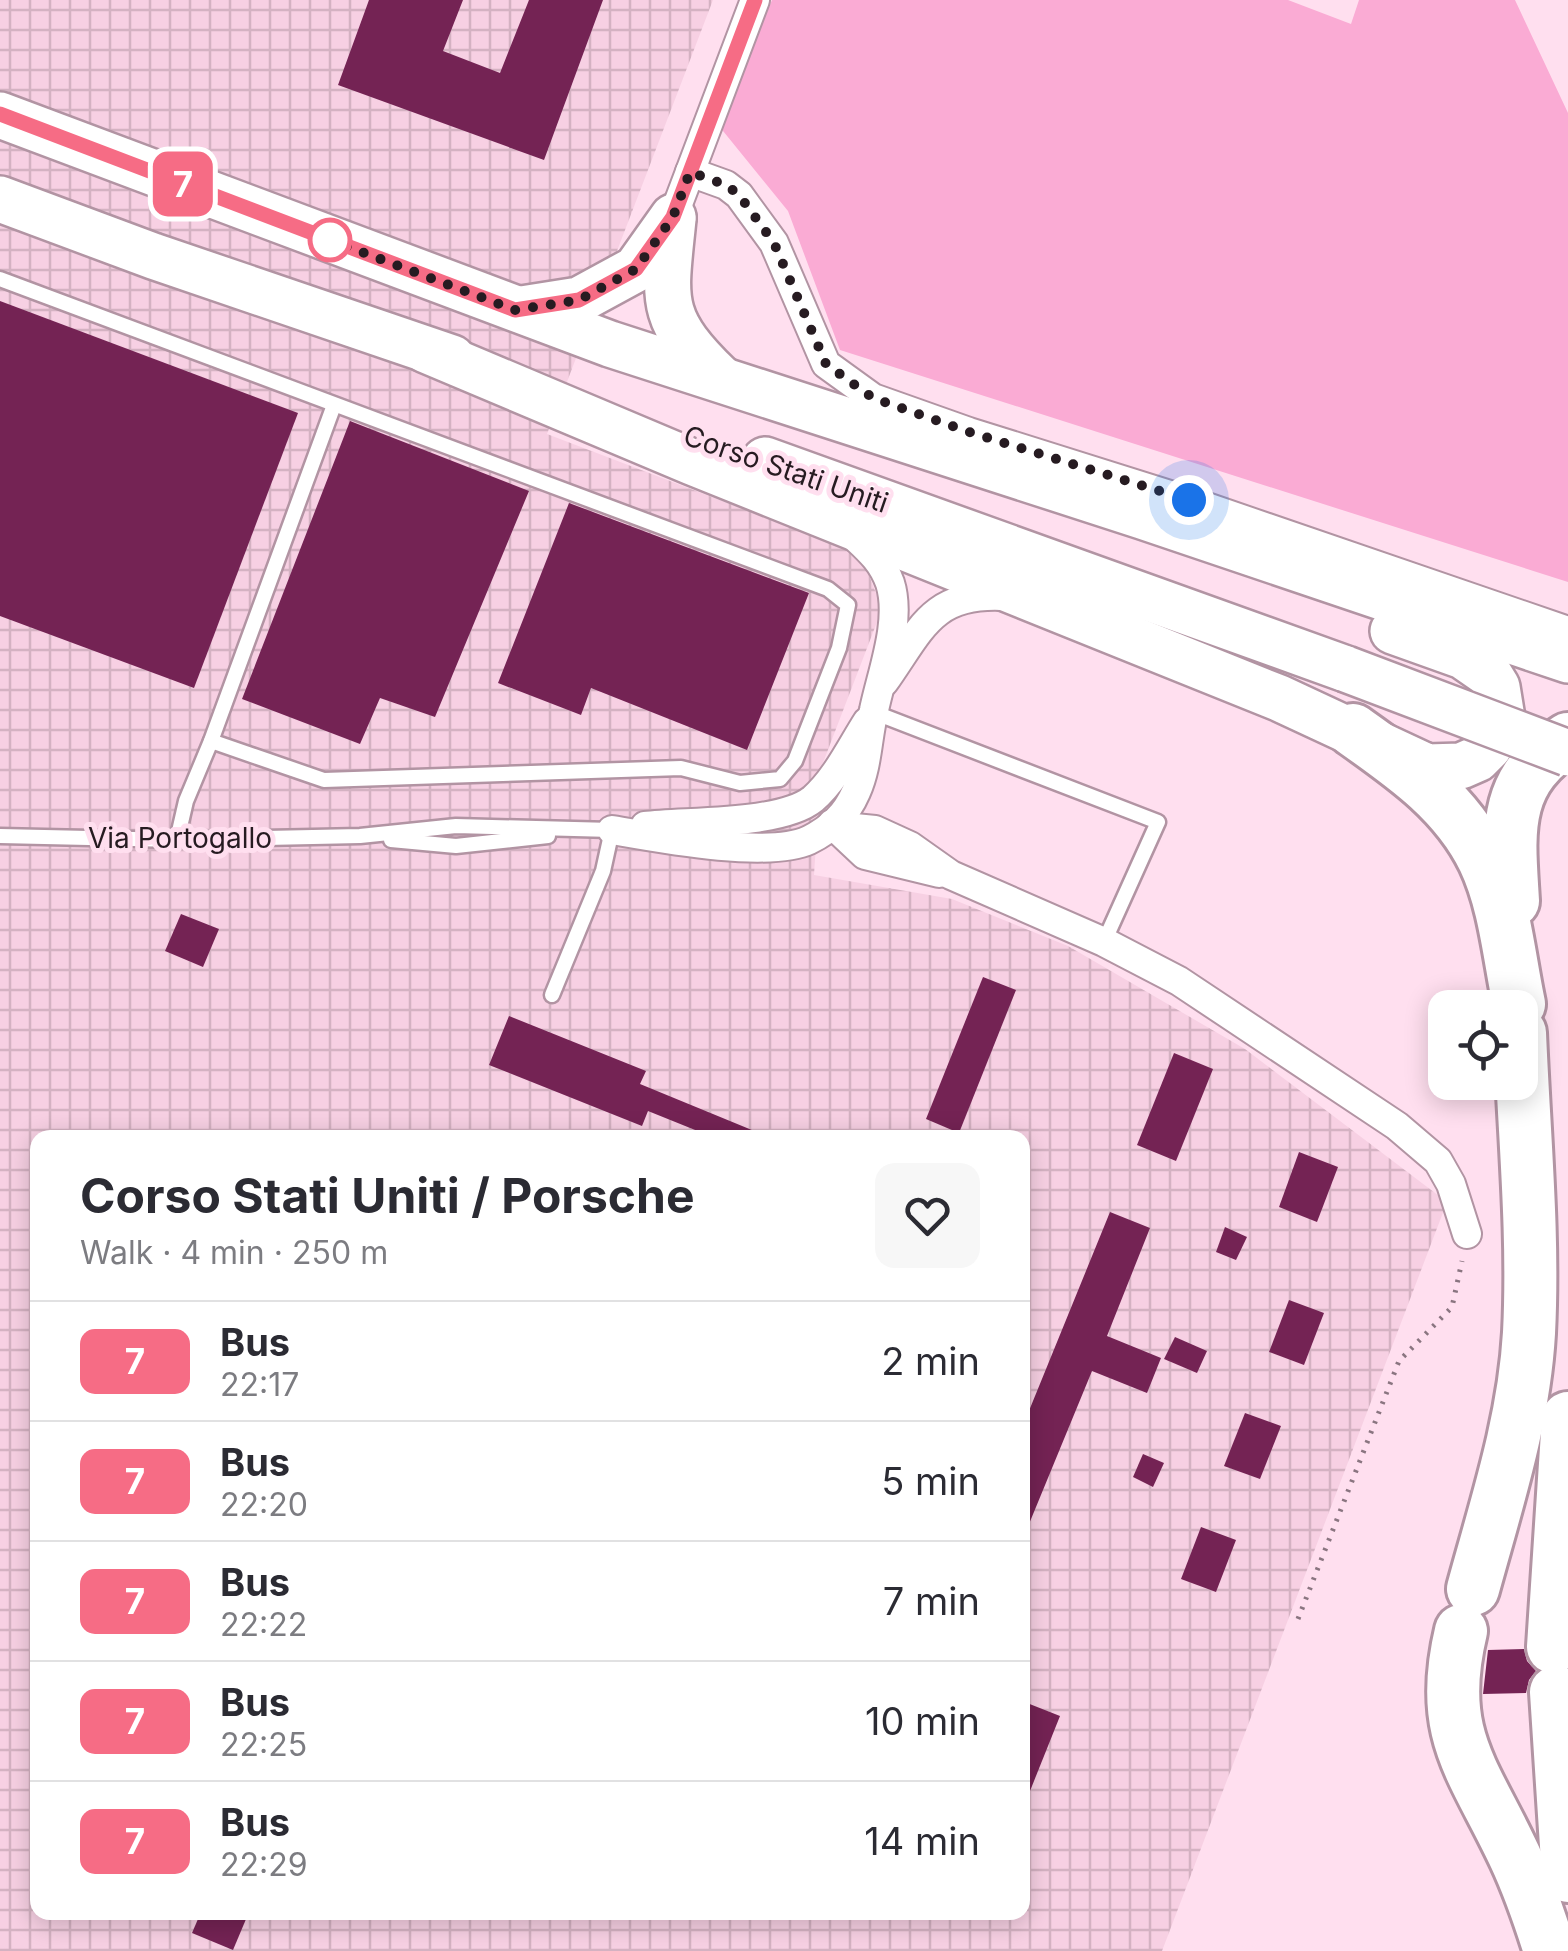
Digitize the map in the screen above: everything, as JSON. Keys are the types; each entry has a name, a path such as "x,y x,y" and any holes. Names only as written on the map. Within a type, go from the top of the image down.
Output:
{"highway":[{"path":"1353,730 1408,768 1460,821 1484,860 1498,902 1514,990"},
{"path":"1518,990 1509,830 1523,787 1535,768 1568,738"},
{"path":"1523,1100 1529,1335 1508,1463 1453,1664 1454,1714 1462,1756 1515,1857 1545,1940"},
{"path":"1568,1418 1555,1670 1568,1876"}],"main road":[{"path":"0,114 515,310 1464,656 1489,674 1502,702 1502,718 1490,748 1462,766 1428,767 1353,730 426,350"},
{"name":"Corso Stati Uniti","path":"0,198 153,256 426,350 820,479 1568,753"},
{"path":"515,310 579,300 620,279 636,269 673,217"},
{"path":"673,217 667,280 670,311 689,348 719,377"},
{"path":"610,344 1568,660"},
{"path":"1266,585 1449,640 1568,685"}],"street":[{"path":"673,217 755,0"},
{"path":"690,172 726,185 739,195 774,243 826,364 873,398 1189,500 1568,631"},
{"path":"833,518 877,556 890,584 894,610 867,759 855,795 834,826"},
{"path":"1028,598 972,595 949,602 924,626 827,783 811,800 834,826 875,830 910,846 951,875 1104,942 1179,981 1397,1126 1438,1160 1452,1184 1468,1234"},
{"name":"Via Portogallo","path":"612,830 757,818 789,812 811,800"},
{"name":"Via Portogallo","path":"612,830 687,844 770,846 804,842 834,826"}],"lane":[{"path":"0,279 828,589 848,605 839,648 795,761 780,779 740,783 681,768 324,780 211,741"},
{"path":"177,840 186,802 334,406"},
{"path":"877,700 1158,822 1104,942"},
{"name":"Via Portogallo","path":"0,836 177,840 360,836 456,826 612,830"},
{"path":"552,996 603,872 612,830"}],"path":[{"path":"1298,1620 1399,1361 1452,1307 1468,1234"}],"shaded area":[{"path":"0,0 713,0 547,434 861,554 882,609 821,768 814,875 952,899 1068,946 1245,1049 1447,1202 1162,1951 0,1951"},
{"path":"772,0 1288,0 1351,24 1359,0 1515,0 1568,113 1568,582 840,350 788,211 719,126"}],"building":[{"path":"369,0 463,0 443,51 500,73 529,0 603,0 544,160 338,85"},
{"path":"0,301 298,413 194,688 0,616"},
{"path":"350,421 529,491 435,717 380,698 360,744 242,699"},
{"path":"569,503 809,593 747,750 591,688 581,715 498,683"},
{"path":"181,914 219,929 203,967 165,951"},
{"path":"983,977 1016,990 960,1130 926,1119"},
{"path":"509,1016 646,1071 640,1084 752,1130 695,1130 648,1111 642,1126 489,1065"},
{"path":"1174,1053 1213,1069 1176,1161 1137,1145"},
{"path":"1299,1152 1338,1167 1317,1222 1279,1207"},
{"path":"1110,1212 1150,1228 1107,1336 1161,1358 1147,1393 1092,1371 1030,1522 1030,1408"},
{"path":"1225,1227 1247,1237 1236,1260 1216,1252"},
{"path":"1289,1300 1324,1313 1304,1365 1269,1352"},
{"path":"1175,1337 1207,1351 1197,1373 1164,1359"},
{"path":"1245,1413 1281,1426 1260,1479 1224,1466"},
{"path":"1143,1454 1164,1463 1153,1487 1133,1477"},
{"path":"1201,1527 1236,1540 1216,1592 1181,1579"},
{"path":"1524,1649 1527,1661 1536,1671 1526,1693 1483,1694 1488,1650"},
{"path":"1030,1704 1060,1716 1030,1791"},
{"path":"198,1920 246,1920 233,1950 192,1933"}],"bus line":[{"name":"7","path":"0,114 515,310 556,305 579,300 636,269 673,217 755,0"}],"route":[{"path":"330,240 515,310 579,300 636,269 673,217 690,172 726,185 739,195 774,243 826,364 873,398 1189,500"}]}
